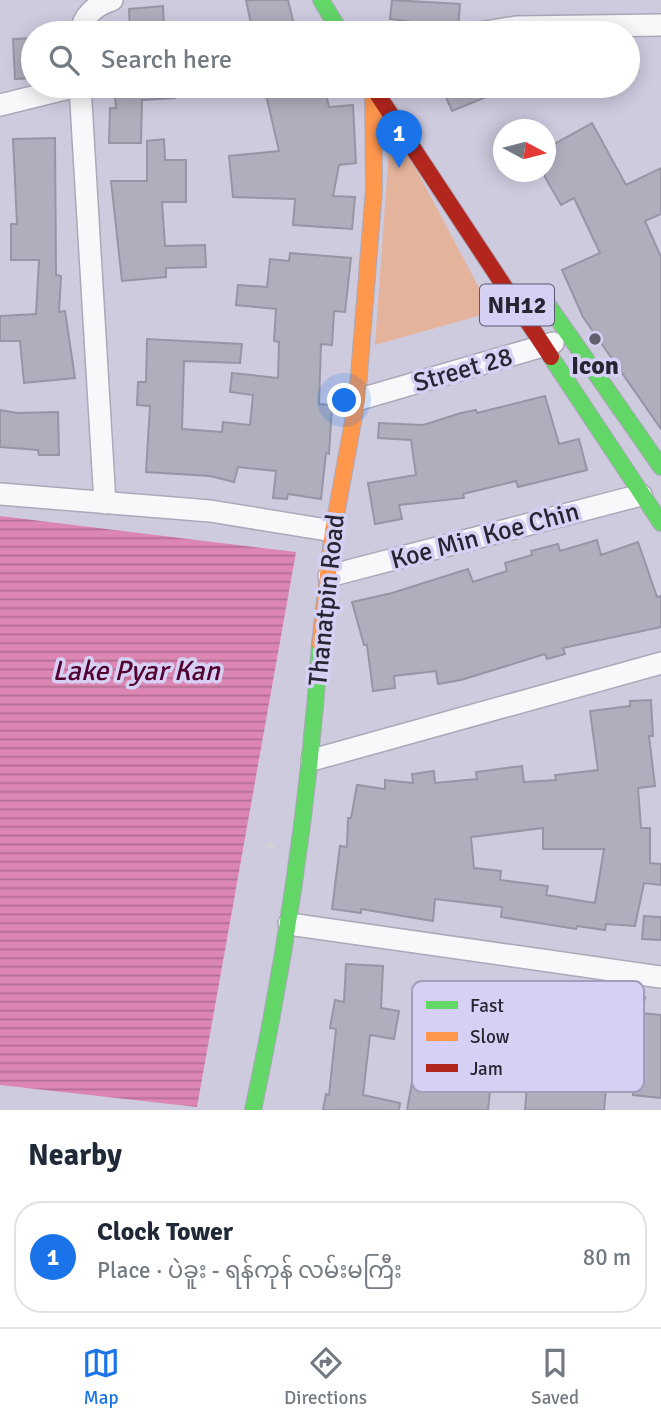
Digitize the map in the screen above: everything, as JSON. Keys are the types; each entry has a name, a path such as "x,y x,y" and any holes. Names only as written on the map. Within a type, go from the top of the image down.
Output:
{"main road":[{"path":"321,0 334,21"},
{"name":"Thanatpin Road","path":"253,1110 279,989 289,924 312,760 321,631 333,531 357,400 374,189 373,98"},
{"name":"NH12","path":"380,98 661,523"},
{"name":"NH12","path":"538,290 661,467"}],"street":[{"path":"84,21 97,5 111,0"},
{"path":"640,24 661,24"},
{"path":"0,105 29,98"},
{"path":"79,98 105,503"},
{"name":"Street 28","path":"357,400 544,347 568,335"},
{"path":"0,495 210,511 333,531"},
{"name":"Koe Min Koe Chin","path":"328,576 641,495"},
{"path":"312,760 661,663"},
{"path":"289,924 661,977"}],"shaded area":[{"path":"391,122 492,312 375,345"}],"water":[{"name":"Lake Pyar Kan","path":"0,516 296,552 197,1107 0,1085"}],"building":[{"path":"246,0 288,0 293,21 250,21"},
{"path":"392,0 460,4 459,21 390,19"},
{"path":"163,6 164,21 130,21 129,9"},
{"path":"13,39 21,39 21,79 15,79"},
{"path":"115,98 175,98 142,100 141,143 109,143 110,108 116,108"},
{"path":"267,98 327,98 329,107 353,105 356,163 339,165 333,196 355,197 352,229 293,225 295,199 233,197 229,156 279,151"},
{"path":"446,98 484,98 452,111"},
{"path":"592,123 626,185 661,168 661,214 645,221 661,257 661,429 583,317 562,270 600,253 574,198 561,205 548,182 556,182 556,143"},
{"path":"55,138 56,275 61,276 59,312 65,311 75,378 24,383 20,341 0,341 0,316 36,314 39,260 11,260 11,224 17,224 13,139"},
{"path":"164,139 165,160 186,160 186,202 162,202 165,246 205,245 206,267 166,268 166,277 122,281 111,181 147,181 147,141"},
{"path":"290,253 351,258 345,312 334,311 332,345 321,344 319,404 332,405 329,454 326,453 321,499 288,494 287,499 273,498 276,471 238,467 234,482 210,476 146,472 150,406 137,405 138,382 146,382 147,339 242,344 240,363 184,361 182,429 222,432 223,422 250,425 253,395 230,392 232,373 278,378 279,342 274,341 276,309 236,305 238,285 267,287 270,259 289,261"},
{"path":"545,396 559,444 579,439 587,470 518,487 516,481 463,494 464,498 399,505 402,519 375,524 368,483 416,475 411,440 378,438 379,423 423,425 461,413 476,410 477,413"},
{"path":"0,410 17,413 58,412 59,455 39,455 38,450 0,447"},
{"path":"597,540 601,555 638,542 657,597 661,596 661,627 563,648 565,654 547,659 545,654 461,680 438,684 436,671 394,676 395,688 373,691 367,645 364,645 352,602 392,593 468,569 473,582 507,571 505,563 532,555 531,551 558,544 560,551"},
{"path":"651,700 653,736 649,736 655,786 638,788 641,828 650,828 650,863 661,864 661,885 644,883 635,926 606,924 605,930 577,926 576,929 501,917 502,907 435,899 433,921 361,909 361,913 332,909 340,846 347,847 348,818 351,818 357,785 385,789 385,780 413,783 412,774 434,771 435,783 477,779 476,772 522,766 524,782 556,780 555,775 598,770 590,711 630,706 630,701","holes":["543,828 543,849 604,849 595,903 546,895 548,886 500,880 501,871 474,868 471,837"]},
{"path":"644,916 661,917 661,940 642,939"},
{"path":"346,964 383,966 381,1008 399,1011 394,1039 370,1035 363,1095 400,1103 399,1110 323,1110 326,1094 329,1095 336,1029 330,1028 335,1000 344,1002"},
{"path":"644,1013 661,1015 661,1098 633,1095 633,1092 644,1092"},
{"path":"412,1082 412,1092 490,1092 488,1110 407,1110"},
{"path":"526,1092 606,1092 604,1110 525,1110"}],"traffic: fast":[{"path":"321,0 334,21"},
{"path":"548,305 661,467"},
{"path":"551,357 661,523"},
{"path":"253,1110 295,878 310,762 320,644"}],"traffic: slow":[{"path":"320,644 333,531 357,400 374,189 373,98"}],"traffic: jam":[{"path":"380,98 551,357"}],"place":[{"name":"Clock Tower","path":"399,168"},
{"name":"Icon","path":"595,339"}]}
